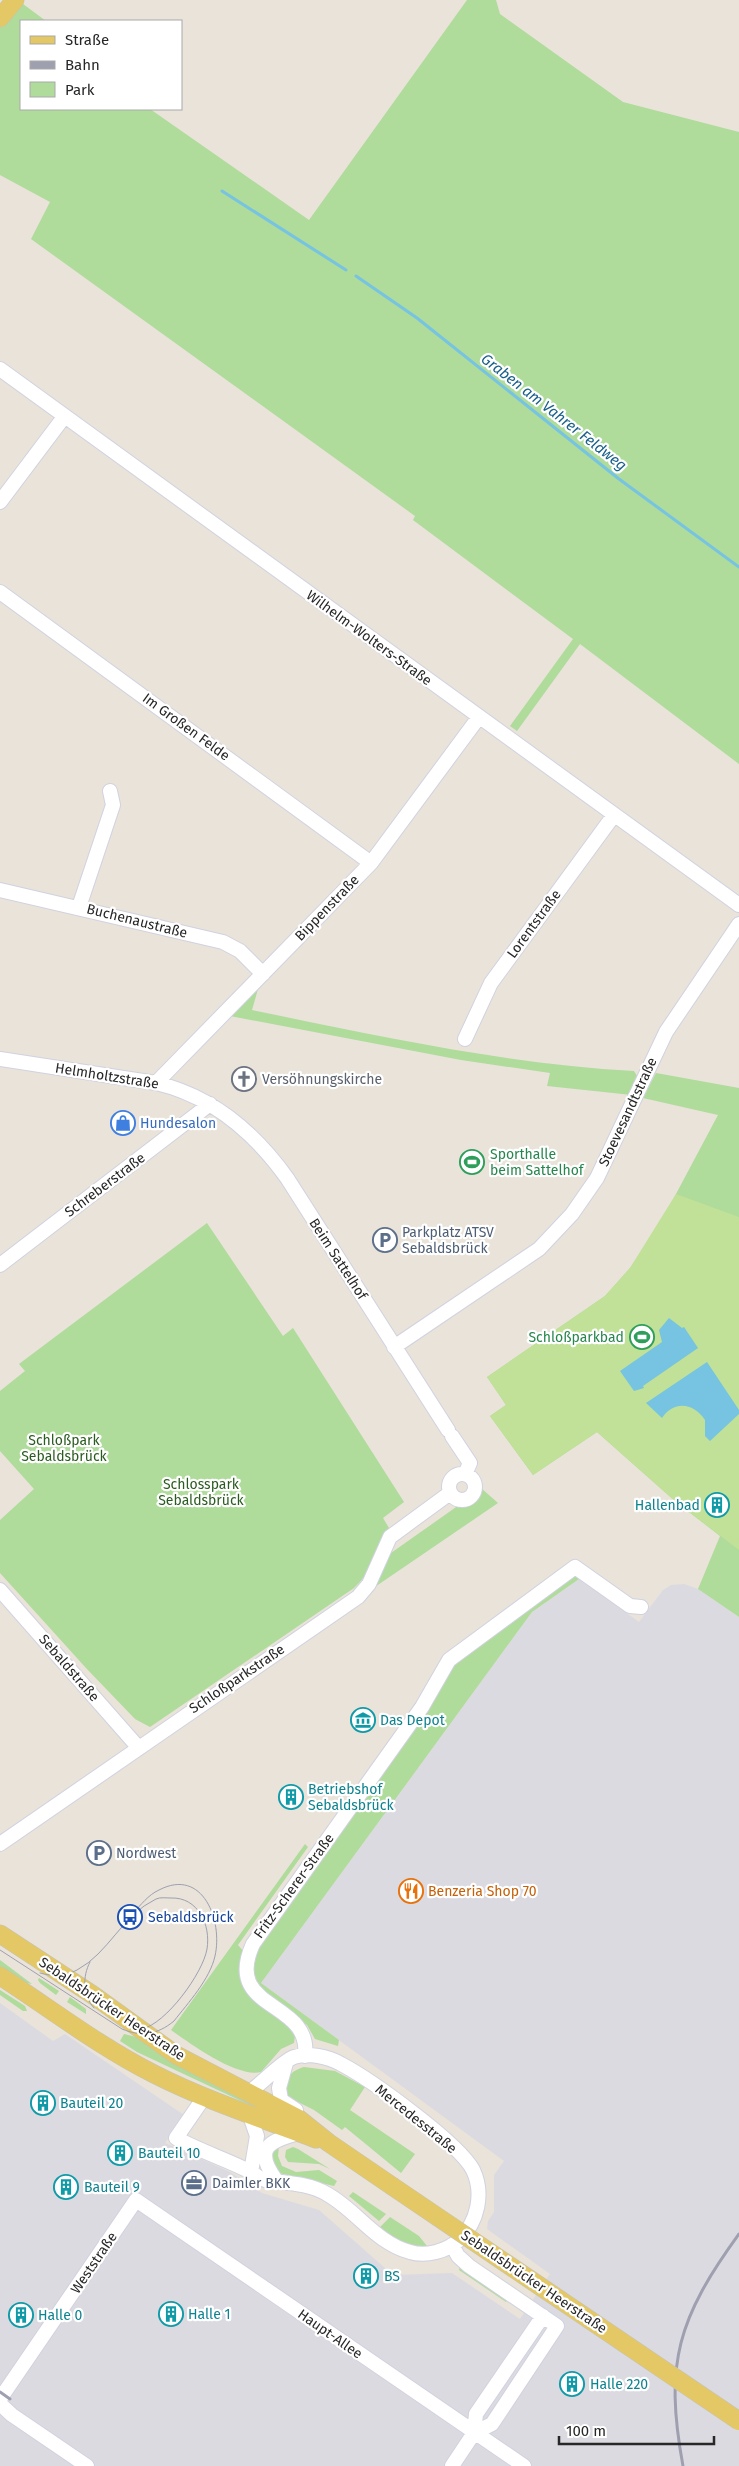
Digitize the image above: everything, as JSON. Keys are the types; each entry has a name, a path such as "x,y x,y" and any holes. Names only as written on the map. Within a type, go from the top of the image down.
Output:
{"main road":[{"path":"0,18 15,0"},
{"name":"Sebaldsbrücker Heerstraße","path":"0,1934 93,1995 176,2055 249,2092 299,2126 329,2143 739,2421"},
{"name":"Sebaldsbrücker Heerstraße","path":"0,1976 121,2056 154,2074 249,2113 299,2126"}],"street":[{"name":"Wilhelm-Wolters-Straße","path":"0,369 739,906"},
{"path":"0,502 64,417"},
{"name":"Im Großen Felde","path":"2,598 371,863"},
{"name":"Bippenstraße","path":"156,1083 371,863 479,717"},
{"path":"78,907 113,805 110,791"},
{"name":"Lorentstraße","path":"465,1039 491,983 614,815"},
{"name":"Buchenaustraße","path":"0,890 223,942 240,951 264,974"},
{"name":"Stoevesandtstraße","path":"394,1346 539,1250 572,1214 597,1178 666,1032 739,924"},
{"name":"Helmholtzstraße","path":"0,1059 156,1083 182,1089 210,1104"},
{"name":"Beim Sattelhof","path":"210,1104 246,1130 268,1152 470,1463 465,1474"},
{"name":"Schreberstraße","path":"0,1265 210,1104"},
{"path":"465,1474 474,1483 473,1494 465,1500 459,1500 450,1493 448,1486 451,1479 457,1475 465,1474"},
{"name":"Schloßparkstraße","path":"0,1844 358,1596 369,1584 390,1537 450,1493"},
{"name":"Fritz-Scherer-Straße","path":"305,2056 307,2044 296,2022 254,1992 247,1978 246,1960 253,1944 422,1708 448,1660 575,1566 630,1606 640,1607"},
{"name":"Sebaldstraße","path":"0,1590 138,1747"},
{"name":"Mercedesstraße","path":"205,2096 176,2138 265,2180 276,2180 327,2194 378,2235 410,2252 434,2252 452,2245 470,2227 477,2211 479,2195 472,2170 458,2151 414,2115 340,2063 323,2057 305,2056 294,2058 263,2084 249,2092"},
{"path":"276,2180 269,2170 264,2157 266,2147 273,2140 299,2126 297,2111 281,2100 279,2088 286,2063"},
{"path":"249,2113 257,2136 251,2172"},
{"name":"Weststraße","path":"0,2399 136,2200"},
{"name":"Haupt-Allee","path":"136,2200 524,2466"},
{"path":"452,2245 458,2256 469,2266 557,2326 492,2424 474,2433"},
{"path":"452,2466 474,2433 476,2414 543,2316"},
{"path":"0,2404 12,2415 87,2466"}],"shaded area":[{"path":"579,1579 639,1622 663,1590 671,1585 684,1584 698,1589 739,1617 739,2466 0,2466 0,2003 53,2041 65,2034 184,2115 165,2143 230,2172 262,2193 319,2210 393,2275 452,2273 520,2319 550,2274 487,2229 488,2221 494,2212 494,2175 504,2161 261,1983 532,1612"}],"green space":[{"path":"467,0 496,0 500,14 623,102 739,132 739,764 580,644 517,731 510,726 573,639 413,520 415,516 31,239 50,202 0,175 0,26 19,1 45,20 20,20 20,110 151,110 309,220"},
{"path":"258,989 252,1010 442,1048 538,1062 634,1071 639,1079 632,1095 547,1086 550,1073 461,1060 230,1016"},
{"name":"Schloßparkbad","path":"656,1073 739,1088 739,1617 698,1589 720,1536 676,1502 597,1432 533,1475 490,1416 506,1405 487,1377 605,1296 630,1268 660,1224 718,1115 643,1098"},
{"name":"Schloßparkbad","path":"676,1194 739,1217 739,1550 676,1502 597,1432 533,1475 490,1416 506,1405 487,1377 605,1296 630,1268"},
{"name":"Schlosspark Sebaldsbrück","path":"207,1223 283,1336 293,1328 404,1502 383,1518 389,1528 382,1545 371,1568 354,1588 150,1727 135,1719 0,1573 0,1520 34,1489 0,1451 0,1391 25,1371 19,1364"},
{"path":"481,1488 498,1503 366,1593 391,1553 459,1505 467,1502"},
{"path":"574,1575 579,1579 532,1612 261,1983 339,2040 338,2046 315,2039 307,2025 258,1988 252,1971 256,1950 451,1669"},
{"path":"305,1844 308,1847 238,1945 244,1952 241,1963 295,2036 294,2043 281,2049 261,2072 240,2070 214,2058 171,2030"},
{"path":"0,1960 32,1984 18,1981 0,1970"},
{"path":"39,1978 59,1991 56,1995 40,1983"},
{"path":"0,1990 25,2006 27,2011 23,2011 0,1995"},
{"path":"70,1997 86,2009 86,2014 67,2002"},
{"path":"124,2034 141,2038 257,2103 271,2115 137,2052 120,2041"},
{"path":"304,2067 335,2071 365,2087 350,2110 415,2154 401,2173 345,2127 342,2130 314,2110 286,2096 286,2085 289,2077 294,2071"},
{"path":"279,2146 278,2156 282,2166 296,2172 319,2170 337,2181 334,2186 279,2173 274,2168 270,2154"},
{"path":"293,2147 330,2169 319,2164 288,2162 285,2157 286,2150"},
{"path":"353,2192 386,2214 379,2221 349,2196"},
{"path":"390,2217 419,2236 427,2246 413,2246 401,2242 390,2235 380,2227"},
{"path":"460,2266 508,2299 506,2302 459,2270"}],"water":[{"path":"669,1318 682,1328 684,1327 698,1348 643,1386 644,1388 634,1391 620,1371 662,1342 659,1330"},
{"path":"707,1362 739,1410 739,1414 710,1441 705,1436 705,1420 690,1407 678,1406 672,1408 662,1418 646,1403"}],"waterway":[{"name":"Graben am Vahrer Feldweg","path":"222,191 346,270"},
{"name":"Graben am Vahrer Feldweg","path":"356,276 417,318 619,479 739,567"}],"tram line":[{"path":"0,1950 122,2029 142,2034 155,2032 174,2021 204,1982 215,1956 216,1928 207,1901 198,1892 187,1886 174,1885 159,1890 148,1897 133,1913"},
{"path":"40,1973 50,1975 68,1974 88,1963 134,1914 156,1899 180,1899 189,1902 201,1914 207,1931 208,1940 204,1959 191,1984 172,2008 162,2018 142,2029"},
{"path":"90,1962 87,1968 85,1986 90,2003 94,2008"}],"railway":[{"path":"683,2466 677,2430 675,2398 676,2369 681,2343 689,2317 702,2291 739,2234"},
{"path":"0,2392 10,2399"}],"place":[{"name":"Versöhnungskirche","path":"244,1079"},
{"name":"Hundesalon","path":"123,1123"},
{"name":"Sporthalle beim Sattelhof","path":"472,1162"},
{"name":"Parkplatz ATSV Sebaldsbrück","path":"385,1240"},
{"name":"Schloßparkbad","path":"642,1337"},
{"name":"Hallenbad","path":"717,1505"},
{"name":"Das Depot","path":"363,1720"},
{"name":"Betriebshof Sebaldsbrück","path":"291,1797"},
{"name":"Nordwest","path":"99,1853"},
{"name":"Benzeria Shop 70","path":"411,1891"},
{"name":"Sebaldsbrück","path":"130,1917"},
{"name":"Bauteil 20","path":"43,2103"},
{"name":"Bauteil 10","path":"120,2153"},
{"name":"Daimler BKK","path":"194,2183"},
{"name":"Bauteil 9","path":"66,2187"},
{"name":"BS","path":"366,2276"},
{"name":"Halle 1","path":"171,2314"},
{"name":"Halle 0","path":"21,2315"},
{"name":"Halle 220","path":"572,2384"}],"park label":[{"name":"Schloßpark Sebaldsbrück","path":"64,1448"}]}
